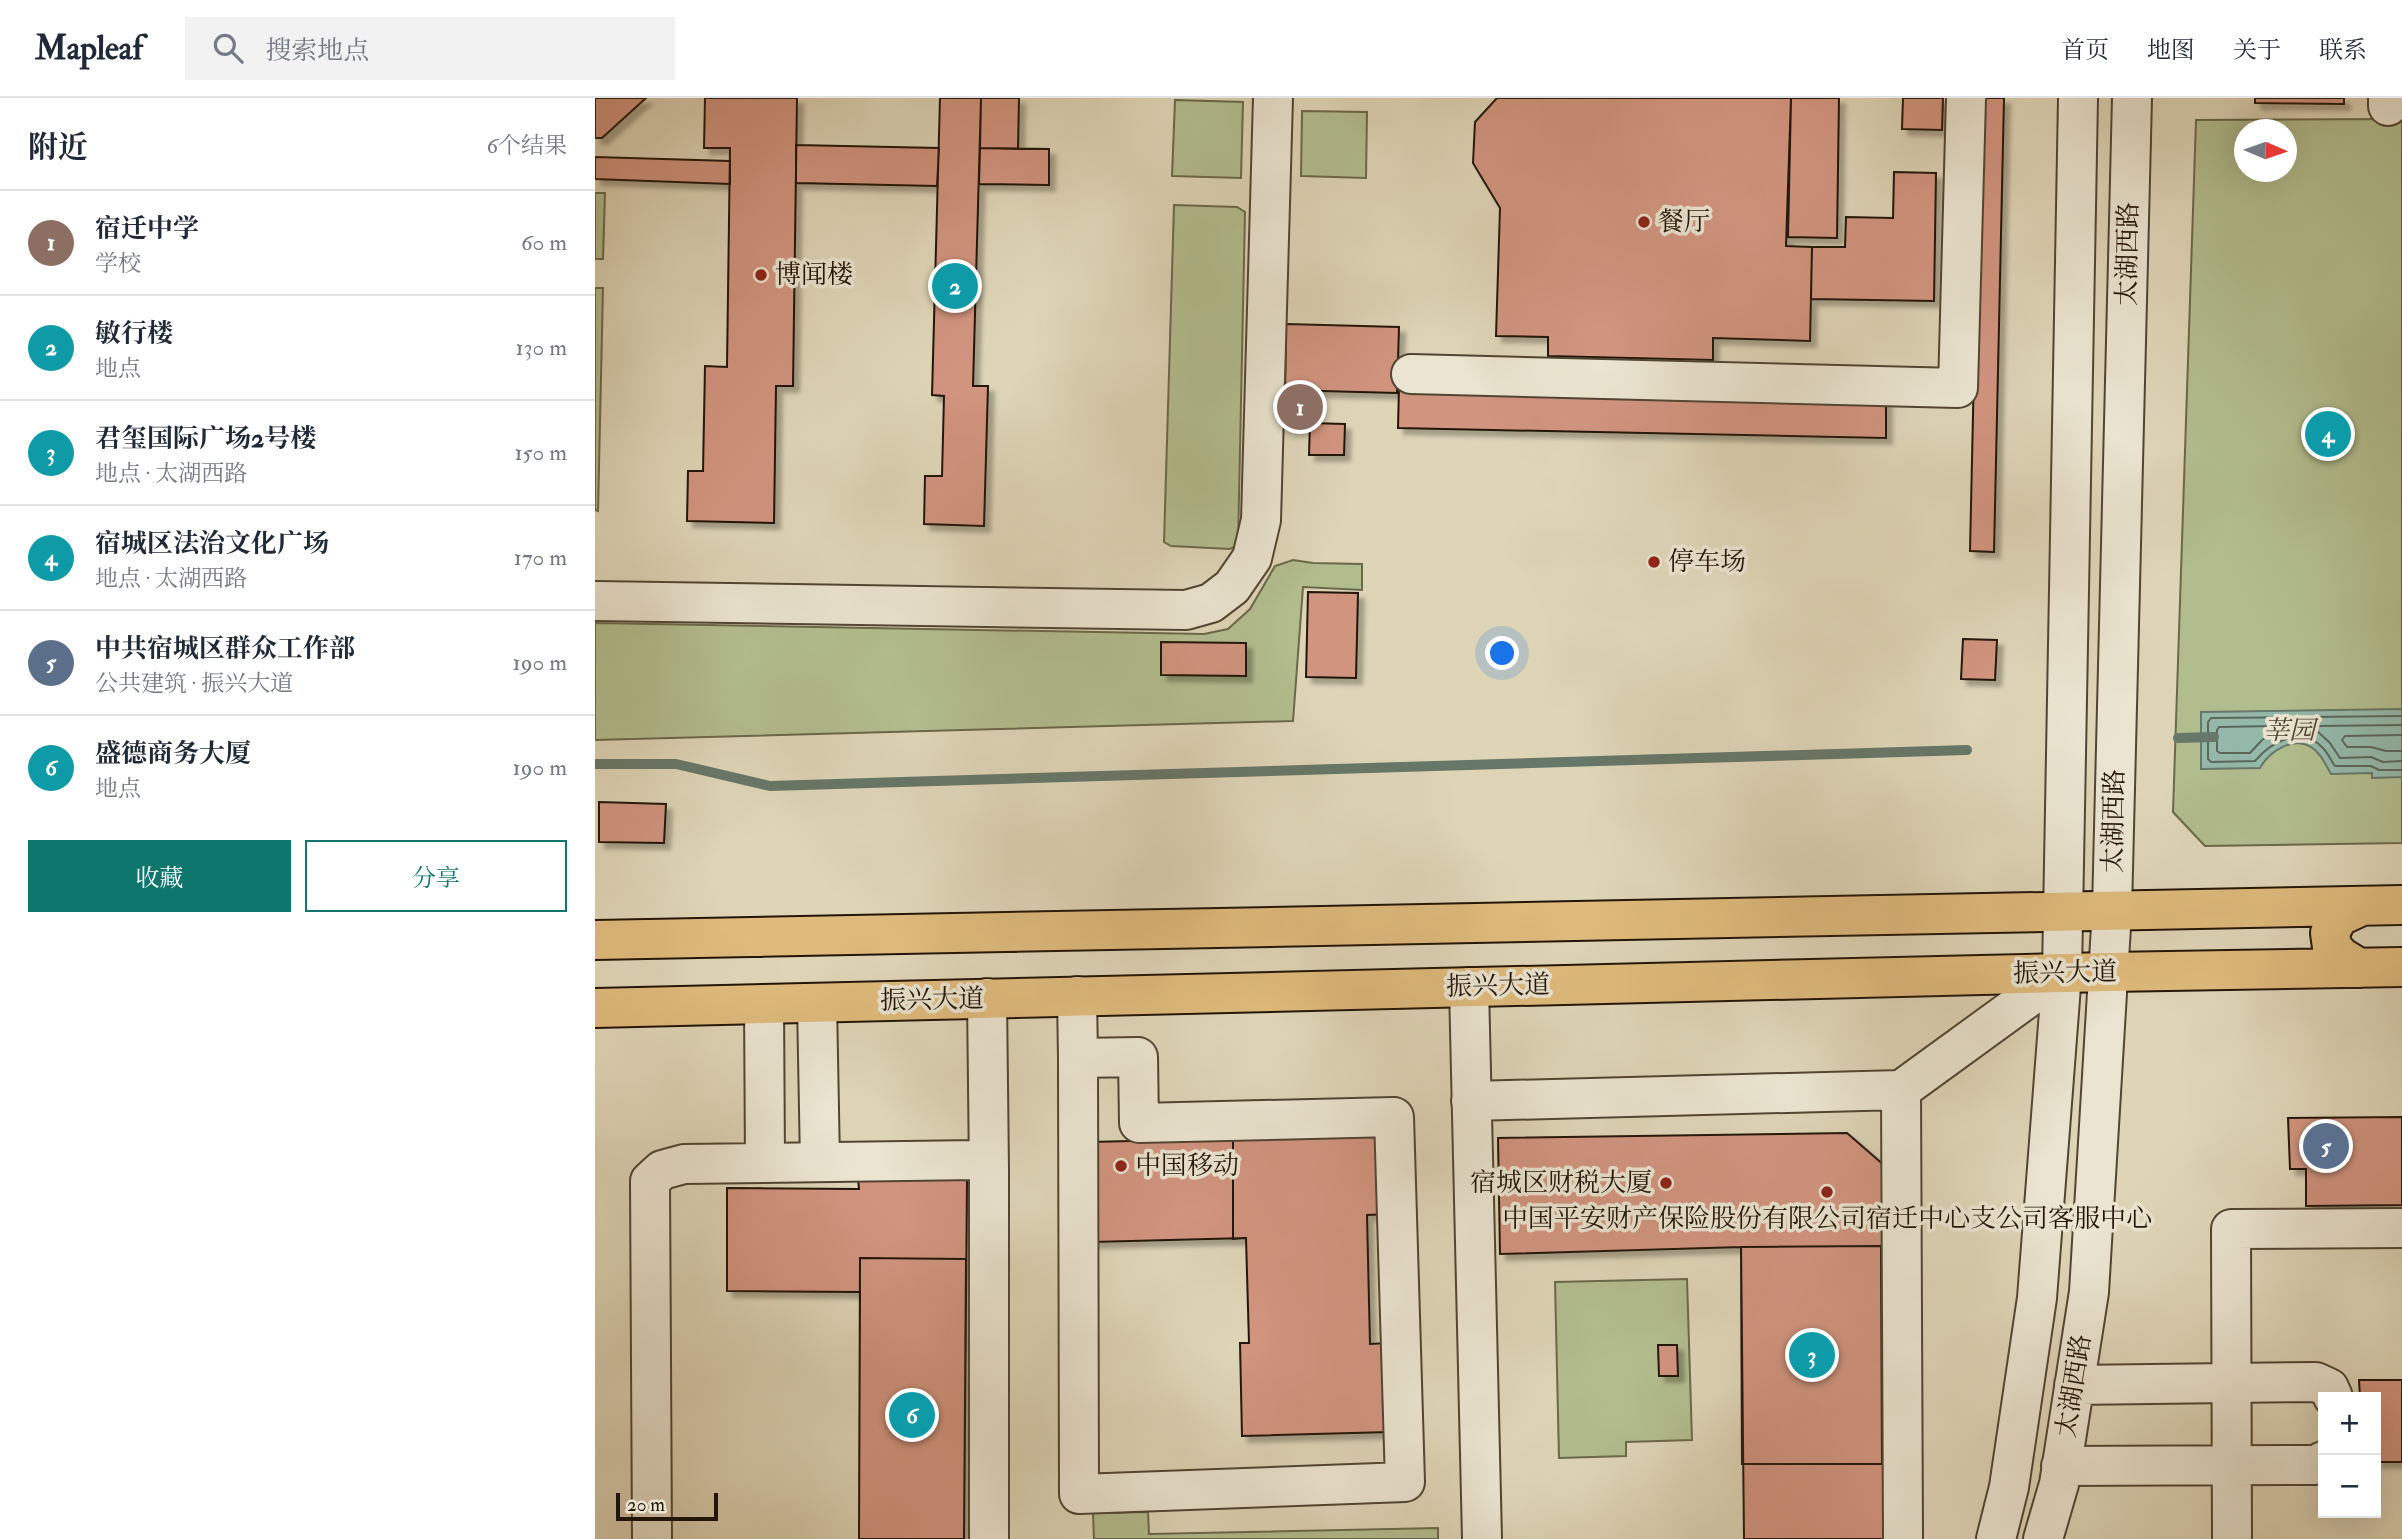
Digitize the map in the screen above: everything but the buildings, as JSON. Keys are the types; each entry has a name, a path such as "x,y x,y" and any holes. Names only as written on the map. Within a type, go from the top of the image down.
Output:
{"main road":[{"path":"595,940 2402,905"},
{"path":"2359,968 2341,957 2332,947 2330,933 2338,917 2362,906"},
{"path":"1827,915 1840,924 1848,935 1849,948 1845,961 1827,978"},
{"name":"振兴大道","path":"595,1008 2121,971 2402,967"}],"street":[{"path":"595,601 1186,610 1211,603 1232,587 1252,558 1261,520 1273,98"},
{"path":"1411,374 1958,388 1966,98"},
{"name":"太湖西路","path":"1996,1539 2009,1488 2037,1298 2062,973 2078,98"},
{"name":"太湖西路","path":"2043,1539 2059,1483 2089,1292 2121,971 2132,98"},
{"path":"2123,910 2155,98"},
{"path":"1471,1101 1901,1090 2062,973"},
{"path":"1468,987 1482,1539"},
{"path":"1077,996 1077,1058 1079,1494 1405,1482 1394,1117 1139,1123 1138,1057 1077,1058"},
{"path":"987,998 989,1539"},
{"path":"817,1003 820,1162"},
{"path":"764,1004 765,1163"},
{"path":"1901,1090 1903,1539"},
{"path":"652,1539 650,1181 662,1170 684,1164 977,1160 989,1170"},
{"path":"2232,1539 2231,1229 2402,1228"},
{"path":"2074,1385 2316,1382 2329,1388 2331,1392"},
{"path":"2061,1466 2318,1464"}],"green space":[{"path":"1175,100 1243,102 1241,178 1172,176"},
{"path":"1302,111 1367,112 1366,178 1301,176"},
{"name":"莘园","path":"2402,119 2402,843 2205,846 2173,812 2196,120 2234,120 2234,182 2297,182 2297,120"},
{"path":"595,193 605,193 603,259 595,259"},
{"path":"1174,205 1237,207 1245,212 1238,545 1230,549 1171,546 1164,542"},
{"path":"595,288 603,288 598,511 595,510"},
{"path":"1293,560 1362,564 1362,590 1303,587 1293,721 595,740 595,623 1204,634 1228,629 1250,609 1275,566"},
{"path":"1687,1279 1692,1440 1626,1442 1626,1456 1559,1458 1555,1282"},
{"path":"1148,1512 1149,1534 1438,1528 1438,1539 1094,1539 1093,1513"}],"water":[{"path":"2402,709 2402,777 2372,778 2372,773 2331,774 2314,749 2296,743 2275,751 2260,768 2201,769 2201,712"}],"waterway":[{"path":"2178,738 2214,737"},
{"path":"595,764 676,764 770,786 1967,750"}],"place":[{"name":"餐厅","path":"1644,222"},
{"name":"博闻楼","path":"761,275"},
{"name":"敏行楼","path":"955,286"},
{"name":"宿迁中学","path":"1300,407"},
{"name":"宿城区法治文化广场","path":"2328,434"},
{"name":"停车场","path":"1654,562"},
{"name":"中共宿城区群众工作部","path":"2326,1146"},
{"name":"中国移动","path":"1121,1166"},
{"name":"宿城区财税大厦","path":"1666,1183"},
{"name":"中国平安财产保险股份有限公司宿迁中心支公司客服中心","path":"1827,1192"},
{"name":"君玺国际广场2号楼","path":"1812,1355"},
{"name":"盛德商务大厦","path":"912,1415"}]}
